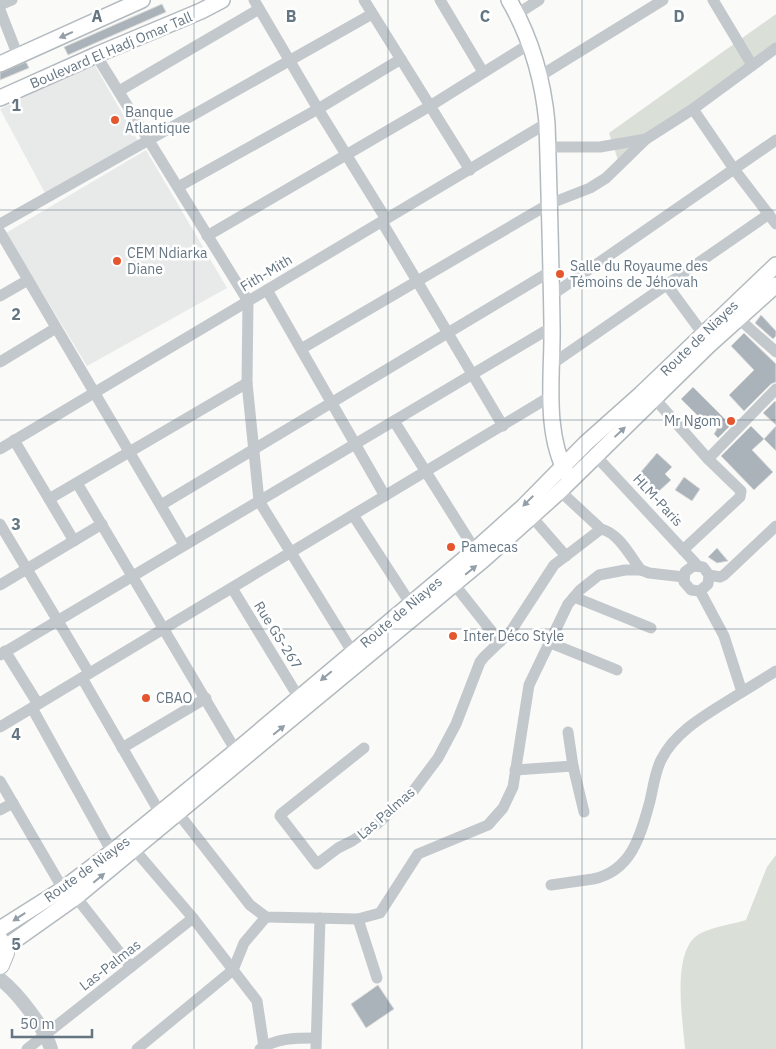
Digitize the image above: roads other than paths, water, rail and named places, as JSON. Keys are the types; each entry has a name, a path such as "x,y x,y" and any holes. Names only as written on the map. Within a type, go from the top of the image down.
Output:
{"main road":[{"path":"0,64 142,0"},
{"name":"Boulevard El Hadj Omar Tall","path":"0,98 201,11 222,0"},
{"path":"509,0 531,43 540,76 547,123 552,295 551,396 555,443 567,473"},
{"name":"Route de Niayes","path":"2,963 76,897 306,708 532,517 560,491 567,473 586,443 776,265"},
{"name":"Route de Niayes","path":"0,929 63,889 112,852 353,653 475,550 522,507 567,473 595,455 738,318 776,285"}],"street":[{"path":"0,5 12,0"},
{"path":"364,0 470,170"},
{"path":"440,0 483,72"},
{"path":"517,14 539,0"},
{"path":"540,76 663,0"},
{"path":"713,0 752,65"},
{"path":"119,91 256,4 503,426"},
{"path":"0,10 18,56"},
{"path":"0,224 372,14"},
{"path":"207,236 430,106 531,43"},
{"path":"301,349 416,280 549,204 590,188 606,178 646,139 693,109 776,48"},
{"path":"96,55 248,302 247,383 259,501 353,653"},
{"path":"178,187 318,109 401,59"},
{"path":"693,109 734,169 776,224"},
{"name":"Fith-Mith","path":"0,449 547,123"},
{"path":"548,147 600,147 646,139"},
{"path":"552,295 776,140"},
{"path":"552,364 769,214"},
{"path":"0,232 184,545"},
{"path":"160,505 551,270"},
{"path":"0,296 28,280"},
{"path":"667,286 703,334"},
{"path":"267,290 385,496"},
{"path":"738,318 776,352"},
{"path":"112,852 35,706 3,653 552,327"},
{"path":"0,362 56,328"},
{"path":"49,499 247,383"},
{"path":"708,458 776,389"},
{"path":"0,727 551,396"},
{"path":"655,399 708,458 741,491 741,494 683,550"},
{"path":"394,421 475,550"},
{"path":"14,440 74,541"},
{"name":"HLM-Paris","path":"595,455 698,566"},
{"path":"77,483 236,751"},
{"path":"560,491 601,528 616,536 641,570"},
{"path":"353,516 410,603"},
{"path":"532,517 566,556"},
{"path":"0,524 58,620 122,748 160,813"},
{"path":"0,584 102,524"},
{"path":"709,575 720,577 727,573 776,526"},
{"path":"454,584 500,642 511,631 554,565 601,528"},
{"path":"698,566 707,570 709,575 708,584 700,591 690,590 684,577 689,569 698,566"},
{"path":"178,813 250,905 266,916 358,919 376,915 383,910 418,854 488,825 496,818 509,798 513,787 528,691 548,642 568,604 574,597 599,575 625,570 641,570 649,573 684,577"},
{"name":"Rue GS-267","path":"232,588 299,698"},
{"path":"700,591 724,636 742,692"},
{"path":"574,597 651,628"},
{"name":"Las Palmas","path":"364,748 280,816 317,864 338,848 352,842 376,825 414,790 438,758 456,724 480,662 500,642"},
{"path":"548,642 617,670"},
{"path":"551,885 594,878 611,872 625,862 638,840 661,761 681,733 776,671"},
{"path":"122,748 206,698"},
{"path":"568,732 573,766 584,812"},
{"path":"515,770 573,766"},
{"path":"0,781 63,889"},
{"path":"0,810 13,803"},
{"path":"134,849 194,918 257,1001 262,1048 287,1039 316,1044 320,918"},
{"path":"76,897 131,967"},
{"path":"137,1049 233,970 244,943 266,916"},
{"name":"Las-Palmas","path":"27,1049 194,918"},
{"path":"358,919 377,978"},
{"path":"2,963 46,1034 51,1049"}],"place":[{"name":"Banque Atlantique","path":"115,120"},
{"name":"CEM Ndiarka Diane","path":"117,261"},
{"name":"Salle du Royaume des Témoins de Jéhovah","path":"560,274"},
{"name":"Mr Ngom","path":"731,421"},
{"name":"Pamecas","path":"451,547"},
{"name":"Inter Déco Style","path":"453,636"},
{"name":"CBAO","path":"146,698"}]}
